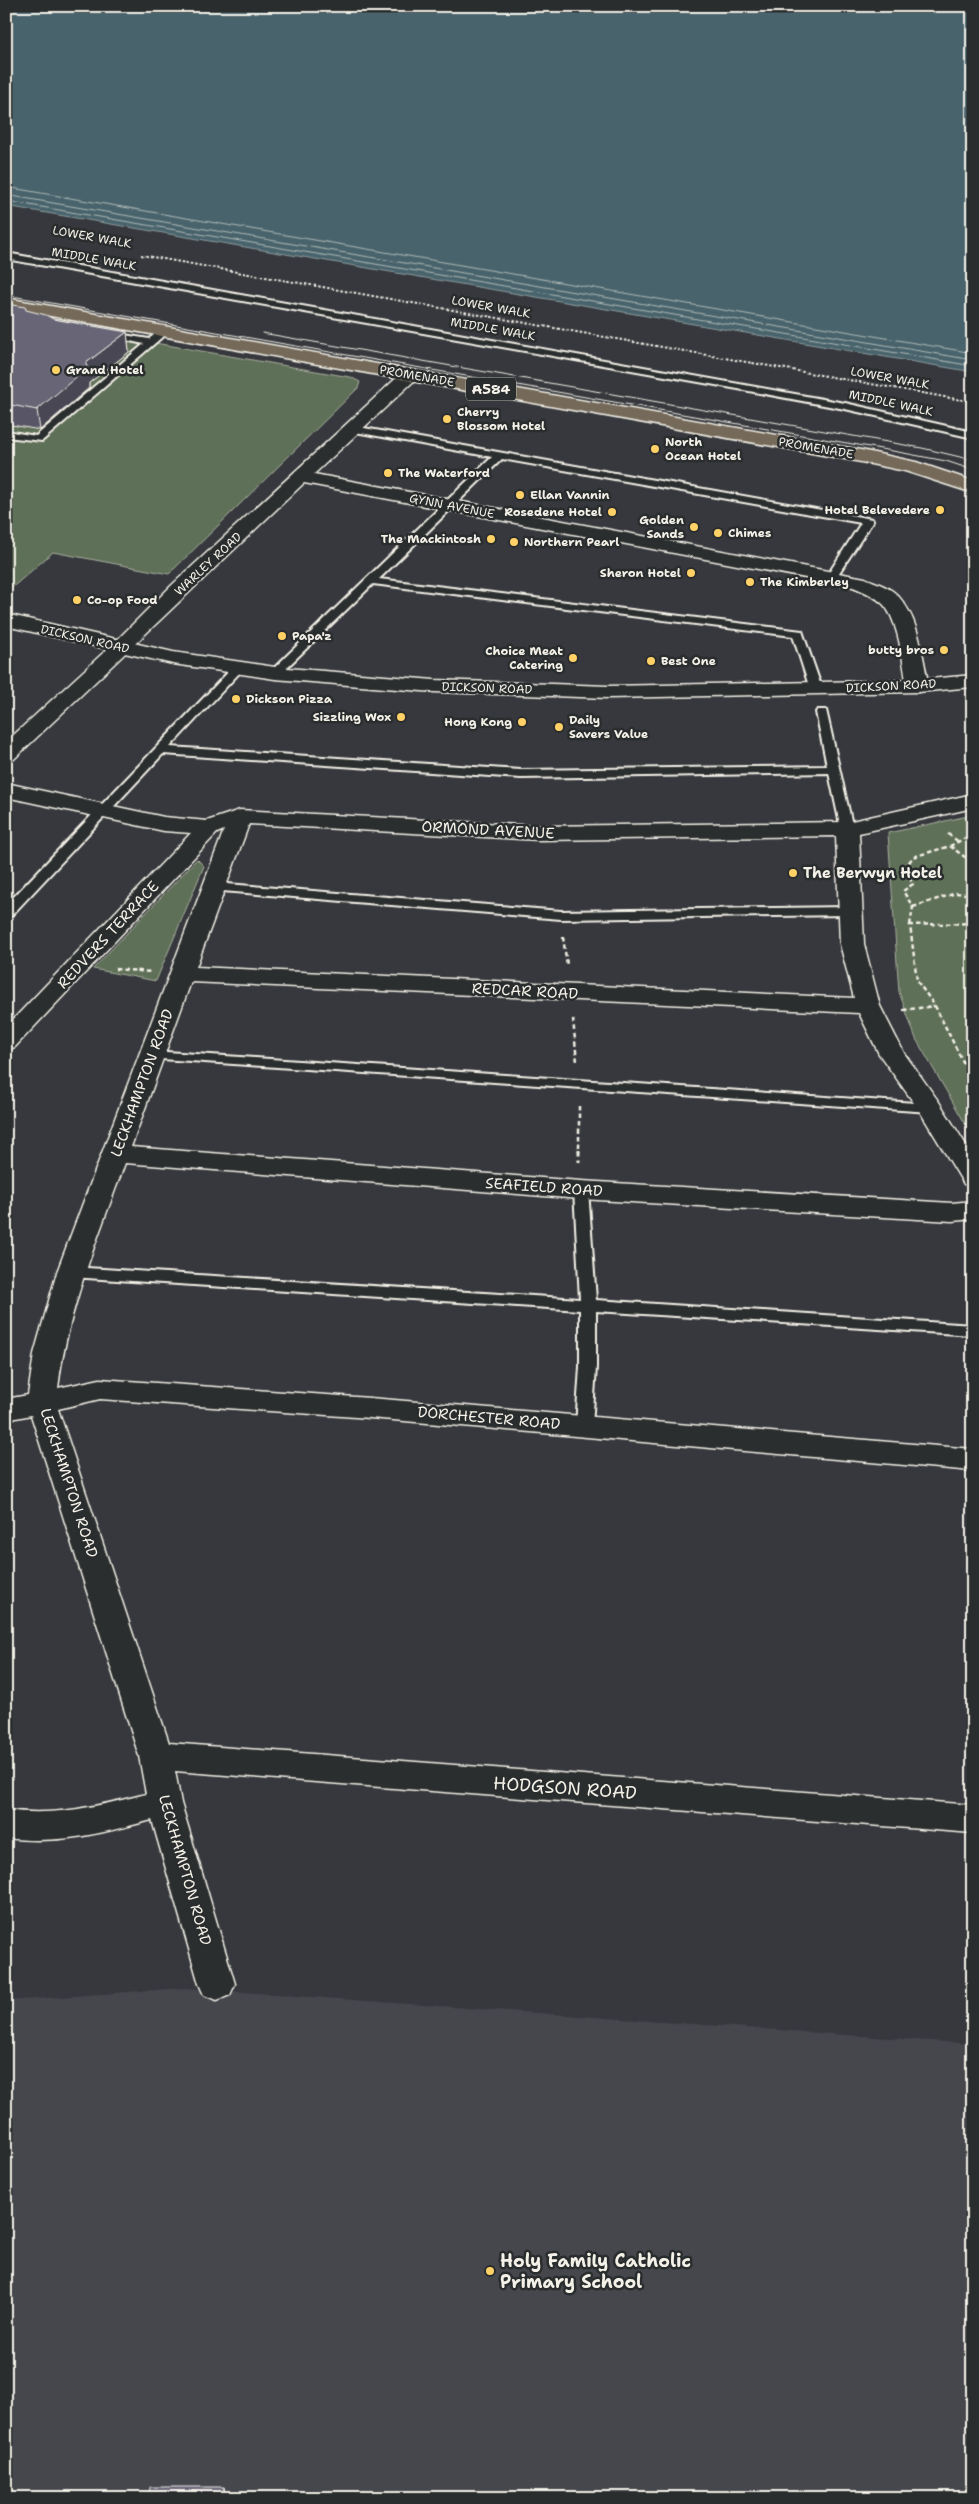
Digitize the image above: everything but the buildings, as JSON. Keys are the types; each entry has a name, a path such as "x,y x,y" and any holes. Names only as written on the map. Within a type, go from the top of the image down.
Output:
{"main road":[{"name":"PROMENADE","path":"6,303 861,456 909,466 973,486"}],"street":[{"name":"WARLEY ROAD","path":"6,754 121,647 179,589 303,477 410,375"},
{"name":"GYNN AVENUE","path":"303,477 858,582 879,591 892,601 900,613 918,686"},
{"name":"DICKSON ROAD","path":"9,624 121,647 275,674 519,690 618,692 816,689 918,686 973,681"},
{"name":"ORMOND AVENUE","path":"6,790 164,824 209,828 240,817 539,833 847,829 973,801"},
{"name":"LECKHAMPTON ROAD","path":"217,1984 164,1803 156,1756 42,1403 48,1354 71,1272 240,817"},
{"name":"REDVERS TERRACE","path":"6,1042 209,828"},
{"path":"847,829 849,911 852,944 868,1006 892,1054 930,1108 973,1178"},
{"name":"REDCAR ROAD","path":"182,974 571,994 868,1006"},
{"name":"SEAFIELD ROAD","path":"116,1154 581,1190 952,1212 973,1210"},
{"name":"DORCHESTER ROAD","path":"6,1410 100,1389 584,1426 973,1460"},
{"name":"HODGSON ROAD","path":"156,1756 973,1819"},
{"path":"6,1824 54,1826 108,1817 164,1803"}],"lane":[{"name":"MIDDLE WALK","path":"6,256 748,387 845,406 973,435"},
{"path":"6,434 38,439 164,331"},
{"path":"102,333 150,342"},
{"path":"353,429 868,521 832,576"},
{"path":"275,674 500,456"},
{"path":"371,581 798,633 816,689"},
{"path":"6,913 104,812 238,668"},
{"path":"822,712 847,829"},
{"path":"160,750 261,755 521,774 834,770"},
{"path":"214,888 561,915 849,911"},
{"path":"152,1055 930,1108"},
{"path":"581,1190 588,1306 587,1393 584,1426"},
{"path":"71,1272 973,1330"}],"path":[{"name":"LOWER WALK","path":"133,254 973,402"},
{"path":"973,834 950,846 913,857 904,869 913,884 903,891 913,908 910,925 917,981 935,1006 973,1082"},
{"path":"950,846 973,863"},
{"path":"913,908 956,892 973,895"},
{"path":"561,915 571,994"},
{"path":"910,925 973,923"},
{"path":"78,966 182,974"},
{"path":"906,1010 935,1006"}],"shaded area":[{"name":"Holy Family Catholic Primary School","path":"183,1988 973,2044 973,2498 6,2498 6,2001"}],"green space":[{"path":"6,317 350,377 360,382 358,388 169,574 53,552 6,593"},
{"path":"973,815 973,1137 916,1039 899,992 888,833"},
{"path":"197,859 204,866 156,981 93,969"}],"water":[{"path":"6,6 973,6 973,372 6,206"}],"tram line":[{"path":"6,295 898,452 946,461 973,470"},
{"path":"262,333 922,448 973,460"}],"place":[{"name":"Grand Hotel","path":"56,370"},
{"name":"Cherry Blossom Hotel","path":"447,419"},
{"name":"North Ocean Hotel","path":"655,449"},
{"name":"The Waterford","path":"388,473"},
{"name":"Ellan Vannin","path":"520,495"},
{"name":"Hotel Belevedere","path":"940,510"},
{"name":"Rosedene Hotel","path":"612,512"},
{"name":"Golden Sands","path":"694,527"},
{"name":"Chimes","path":"718,533"},
{"name":"The Mackintosh","path":"491,539"},
{"name":"Northern Pearl","path":"514,542"},
{"name":"Sheron Hotel","path":"691,573"},
{"name":"The Kimberley","path":"750,582"},
{"name":"Co-op Food","path":"77,600"},
{"name":"Papa'z","path":"282,636"},
{"name":"butty bros","path":"944,650"},
{"name":"Choice Meat Catering","path":"573,658"},
{"name":"Best One","path":"651,661"},
{"name":"Dickson Pizza","path":"236,699"},
{"name":"Sizzling Wox","path":"401,717"},
{"name":"Hong Kong","path":"522,722"},
{"name":"Daily Savers Value","path":"559,727"},
{"name":"The Berwyn Hotel","path":"793,873"},
{"name":"Holy Family Catholic Primary School","path":"490,2271"}]}
